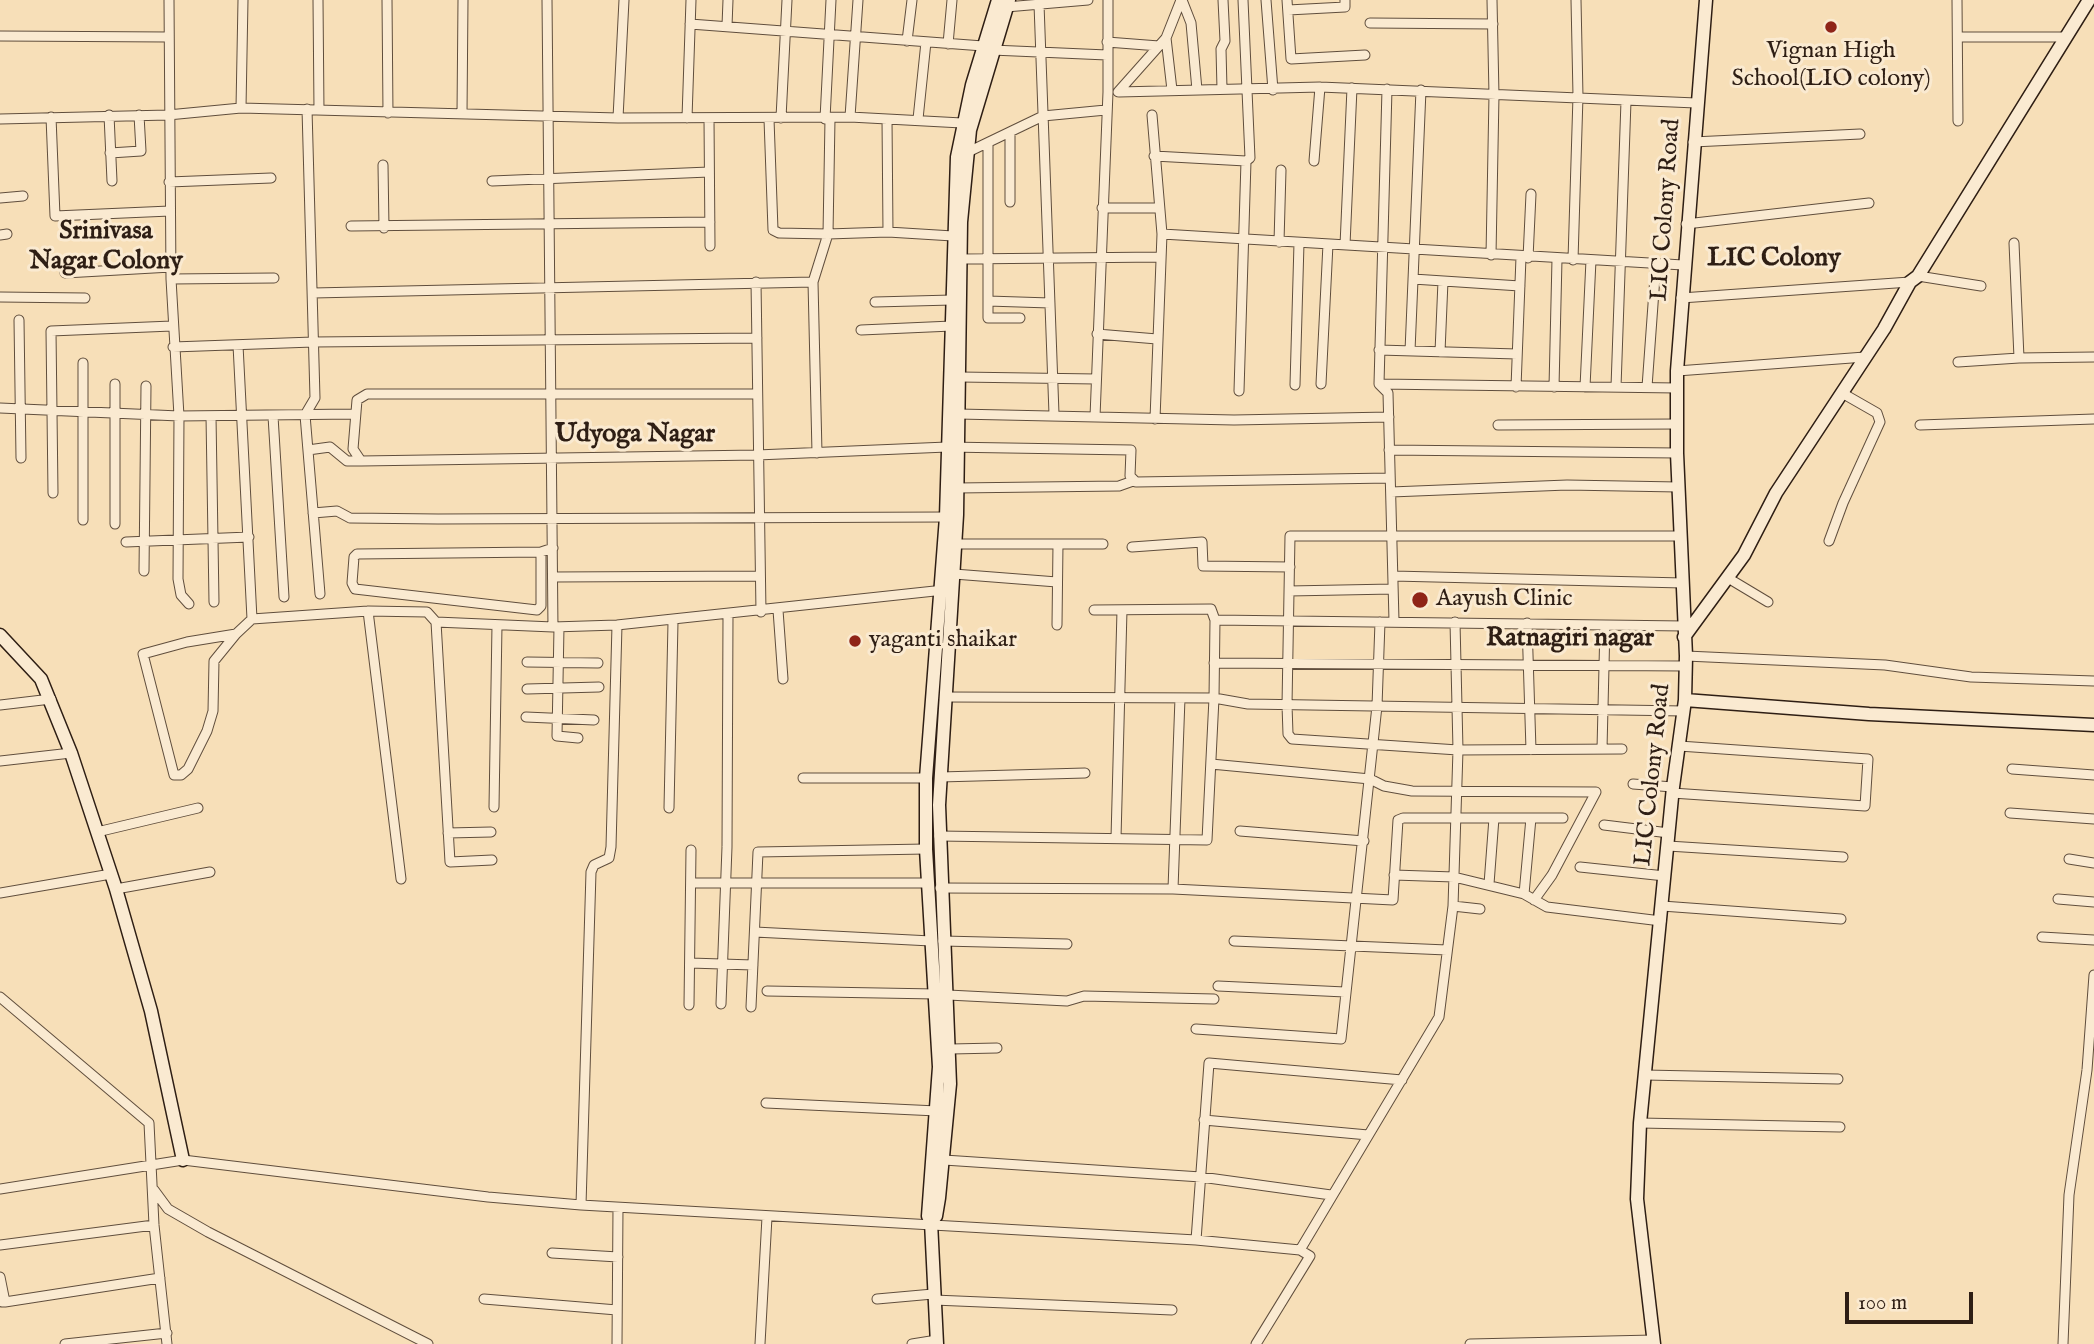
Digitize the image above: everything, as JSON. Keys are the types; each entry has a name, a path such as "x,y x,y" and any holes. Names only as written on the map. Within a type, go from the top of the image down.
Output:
{"main road":[{"name":"LIC Colony Road","path":"1654,1342 1637,1199 1640,1123 1684,705 1686,661 1676,453 1677,371 1686,224 1706,0"},
{"path":"1684,632 1744,555 1776,493 1865,357 2089,0"},
{"path":"931,1224 936,1216 944,1160 951,1049 927,883 926,778 947,590 954,574 957,488 952,447 958,414 960,377 962,123 1004,2"},
{"path":"937,941 940,777 945,697 946,516 952,447 953,236 962,153 988,48"},
{"path":"2,639 41,679 71,753 116,889 151,1011 183,1160"},
{"path":"1684,705 2094,725"},
{"path":"937,1342 931,1224 928,1216 937,1111 942,994"}],"street":[{"path":"169,0 169,182 172,326 179,416 179,588 189,604"},
{"path":"241,108 243,0"},
{"path":"318,0 319,110"},
{"path":"387,0 388,113"},
{"path":"462,114 463,0"},
{"path":"547,0 546,117 553,576 559,662 557,736 578,737"},
{"path":"618,118 624,0"},
{"path":"687,118 691,0"},
{"path":"727,26 728,0"},
{"path":"781,118 787,0"},
{"path":"817,453 813,282 828,234 828,34 831,0"},
{"path":"850,117 858,0"},
{"path":"907,41 912,0"},
{"path":"948,44 952,0"},
{"path":"1004,2 1039,4 1088,0"},
{"path":"1095,417 1108,92 1108,0"},
{"path":"1119,92 1162,42 1181,0"},
{"path":"1181,0 1191,23 1197,90"},
{"path":"1222,89 1221,49 1225,41 1223,0"},
{"path":"1239,391 1246,237 1246,161 1250,158 1243,0"},
{"path":"1266,0 1273,90"},
{"path":"1345,0 1345,6 1288,5 1291,59 1365,55"},
{"path":"1491,255 1494,94 1492,0"},
{"path":"1573,260 1578,96 1576,0"},
{"path":"1957,0 1958,121"},
{"path":"1039,4 1054,414"},
{"path":"1370,23 1493,24"},
{"path":"690,24 1107,55"},
{"path":"0,36 169,37"},
{"path":"1959,37 2066,37"},
{"path":"918,119 926,42"},
{"path":"1107,42 1162,42"},
{"path":"1162,42 1172,90"},
{"path":"1314,161 1320,87"},
{"path":"1108,92 1222,89 1247,91 1320,87 1696,103"},
{"path":"1345,244 1352,88"},
{"path":"1387,89 1379,384 1388,393 1394,621"},
{"path":"1410,351 1421,90"},
{"path":"1616,387 1626,101"},
{"path":"0,119 168,115 241,108 546,117 850,117 962,123"},
{"path":"307,109 315,398 305,415 320,594"},
{"path":"962,153 1043,116 1106,110"},
{"path":"110,153 141,151 139,115"},
{"path":"1152,115 1162,234 1155,419"},
{"path":"109,116 112,181"},
{"path":"51,117 55,216 170,211"},
{"path":"709,118 710,246"},
{"path":"769,118 773,230 779,233 888,232 953,236"},
{"path":"887,119 888,232"},
{"path":"1010,132 1010,202"},
{"path":"1693,142 1860,134"},
{"path":"988,143 988,318 1020,318"},
{"path":"1154,156 1246,161"},
{"path":"383,165 384,228"},
{"path":"1279,242 1281,170"},
{"path":"492,181 709,172"},
{"path":"169,182 271,178"},
{"path":"1516,387 1520,286 1531,194"},
{"path":"0,198 23,196"},
{"path":"1686,224 1869,203"},
{"path":"1102,208 1158,208"},
{"path":"351,226 384,228 710,222"},
{"path":"1162,234 1246,237 1279,242 1573,260 1620,259 1683,265"},
{"path":"1295,385 1299,243"},
{"path":"2014,243 2019,358"},
{"path":"1321,384 1328,244"},
{"path":"961,259 1161,257"},
{"path":"1554,387 1557,259"},
{"path":"1585,387 1591,260"},
{"path":"1647,387 1656,263"},
{"path":"65,273 171,267"},
{"path":"171,279 274,278"},
{"path":"1413,279 1520,286"},
{"path":"1681,298 1914,279 1981,286"},
{"path":"1440,352 1443,281"},
{"path":"756,282 761,612"},
{"path":"313,293 550,285 813,282"},
{"path":"0,297 85,298"},
{"path":"874,302 952,300"},
{"path":"988,301 1050,303"},
{"path":"19,320 21,458"},
{"path":"53,494 51,331 172,326"},
{"path":"861,330 952,326"},
{"path":"1097,334 1157,339"},
{"path":"173,346 757,338"},
{"path":"238,345 252,619"},
{"path":"1379,350 1517,354"},
{"path":"1677,371 1865,357"},
{"path":"1958,362 2019,358 2094,358"},
{"path":"83,363 83,520"},
{"path":"960,377 1096,379"},
{"path":"114,524 116,384"},
{"path":"1379,384 1677,388"},
{"path":"144,571 146,386"},
{"path":"1829,541 1843,503 1880,422 1877,412 1842,393"},
{"path":"361,461 353,449 354,414 357,400 367,394 757,394"},
{"path":"0,408 115,411 179,416 354,414"},
{"path":"958,414 1054,414 1155,419 1388,417"},
{"path":"211,416 214,602"},
{"path":"273,416 284,597"},
{"path":"1920,425 2094,419"},
{"path":"1498,425 1677,424"},
{"path":"308,450 330,447 347,461 361,461 552,456 757,455 952,447 1130,450 1130,476 1133,481"},
{"path":"1389,450 1676,453"},
{"path":"957,488 1119,486 1133,481 1390,478"},
{"path":"1391,492 1567,485 1678,487"},
{"path":"313,513 337,511 350,518 946,516"},
{"path":"1622,750 1458,750 1292,739 1288,734 1287,705 1290,536 1681,537"},
{"path":"126,542 249,537"},
{"path":"1132,547 1202,542 1203,566 1290,567"},
{"path":"955,544 1103,544"},
{"path":"1057,625 1058,544"},
{"path":"541,552 541,606 537,610 355,589 352,583 354,557 357,554 541,552 553,548"},
{"path":"954,574 1057,582"},
{"path":"553,576 760,576"},
{"path":"1393,576 1683,583"},
{"path":"1728,578 1768,602"},
{"path":"1289,591 1393,589"},
{"path":"436,622 556,627 673,622 947,590"},
{"path":"939,836 1207,841 1214,698 1215,620 1211,609 1094,610"},
{"path":"778,610 783,679"},
{"path":"1116,838 1122,610"},
{"path":"368,611 401,879"},
{"path":"236,634 187,642 143,654 174,775 181,775 188,769 207,731 213,711 215,661 252,619 368,611 427,612 436,622 450,862 492,860"},
{"path":"720,1004 723,884 727,847 729,615"},
{"path":"1215,620 1288,623 1527,623 1605,625 1684,632"},
{"path":"669,808 673,622"},
{"path":"1196,1029 1341,1039 1377,706 1380,622"},
{"path":"1300,1250 1439,1017 1454,877 1458,750 1455,622"},
{"path":"1527,623 1531,750"},
{"path":"494,807 496,625"},
{"path":"581,1205 591,873 594,865 609,858 611,847 617,625"},
{"path":"1602,749 1605,625"},
{"path":"1214,663 1604,666 1686,661 1885,665 1971,677 2094,681"},
{"path":"527,662 598,663"},
{"path":"527,689 599,687"},
{"path":"945,697 1214,698 1248,704 1603,709 1684,705"},
{"path":"1174,889 1180,698"},
{"path":"0,705 51,699"},
{"path":"526,717 594,720"},
{"path":"1633,784 1673,790 1865,806 1868,759 1679,746"},
{"path":"0,761 71,753"},
{"path":"1211,764 1370,779 1401,790 1596,792 1552,875 1534,900"},
{"path":"2012,769 2094,775"},
{"path":"940,777 1085,773"},
{"path":"803,778 926,778"},
{"path":"97,832 198,808"},
{"path":"2010,813 2094,819"},
{"path":"1489,884 1494,818"},
{"path":"1524,894 1531,818"},
{"path":"940,888 1174,889 1393,900 1398,820 1563,818"},
{"path":"1604,825 1668,840 1843,857"},
{"path":"1240,831 1364,841"},
{"path":"448,833 491,832"},
{"path":"751,1007 758,852 926,849"},
{"path":"689,1005 691,850"},
{"path":"2069,859 2094,863"},
{"path":"1580,867 1665,876"},
{"path":"116,889 211,872"},
{"path":"0,893 111,874"},
{"path":"1394,875 1454,877 1524,894 1547,907 1661,921"},
{"path":"691,883 927,883"},
{"path":"2058,899 2094,902"},
{"path":"1452,906 1480,908"},
{"path":"1662,906 1841,919"},
{"path":"755,932 1067,944"},
{"path":"2042,937 2094,940"},
{"path":"1234,941 1447,950"},
{"path":"690,962 753,965"},
{"path":"2063,1344 2069,1195 2087,1070 2094,975"},
{"path":"1218,986 1345,992"},
{"path":"766,991 942,994 1067,1001 1084,996 1214,999"},
{"path":"0,998 143,1114 151,1131 159,1162 154,1190 155,1226 167,1344"},
{"path":"951,1049 997,1048"},
{"path":"1196,1240 1209,1063 1402,1080"},
{"path":"1645,1075 1838,1079"},
{"path":"766,1102 937,1111"},
{"path":"1204,1120 1368,1135"},
{"path":"1640,1123 1840,1127"},
{"path":"0,1189 183,1160 488,1197 618,1208 1196,1240 1300,1250 1310,1256 1256,1344"},
{"path":"944,1160 1201,1177 1331,1195"},
{"path":"154,1190 169,1209 208,1232 428,1344"},
{"path":"617,1344 618,1208"},
{"path":"760,1344 767,1217"},
{"path":"0,1245 155,1226"},
{"path":"552,1253 618,1257"},
{"path":"0,1277 3,1302 160,1278"},
{"path":"877,1299 934,1297 1172,1310"},
{"path":"484,1299 617,1310"},
{"path":"65,1344 167,1333"},
{"path":"912,1344 937,1342"},
{"path":"1470,1344 1654,1342"}],"place":[{"name":"Vignan High School(LIO colony)","path":"1831,27"},
{"name":"Aayush Clinic","path":"1420,600"},
{"name":"yaganti shaikar","path":"855,641"}],"district":[{"name":"Srinivasa Nagar Colony","path":"106,248"},
{"name":"LIC Colony","path":"1774,260"},
{"name":"Udyoga Nagar","path":"635,436"},
{"name":"Ratnagiri nagar","path":"1570,640"}]}
